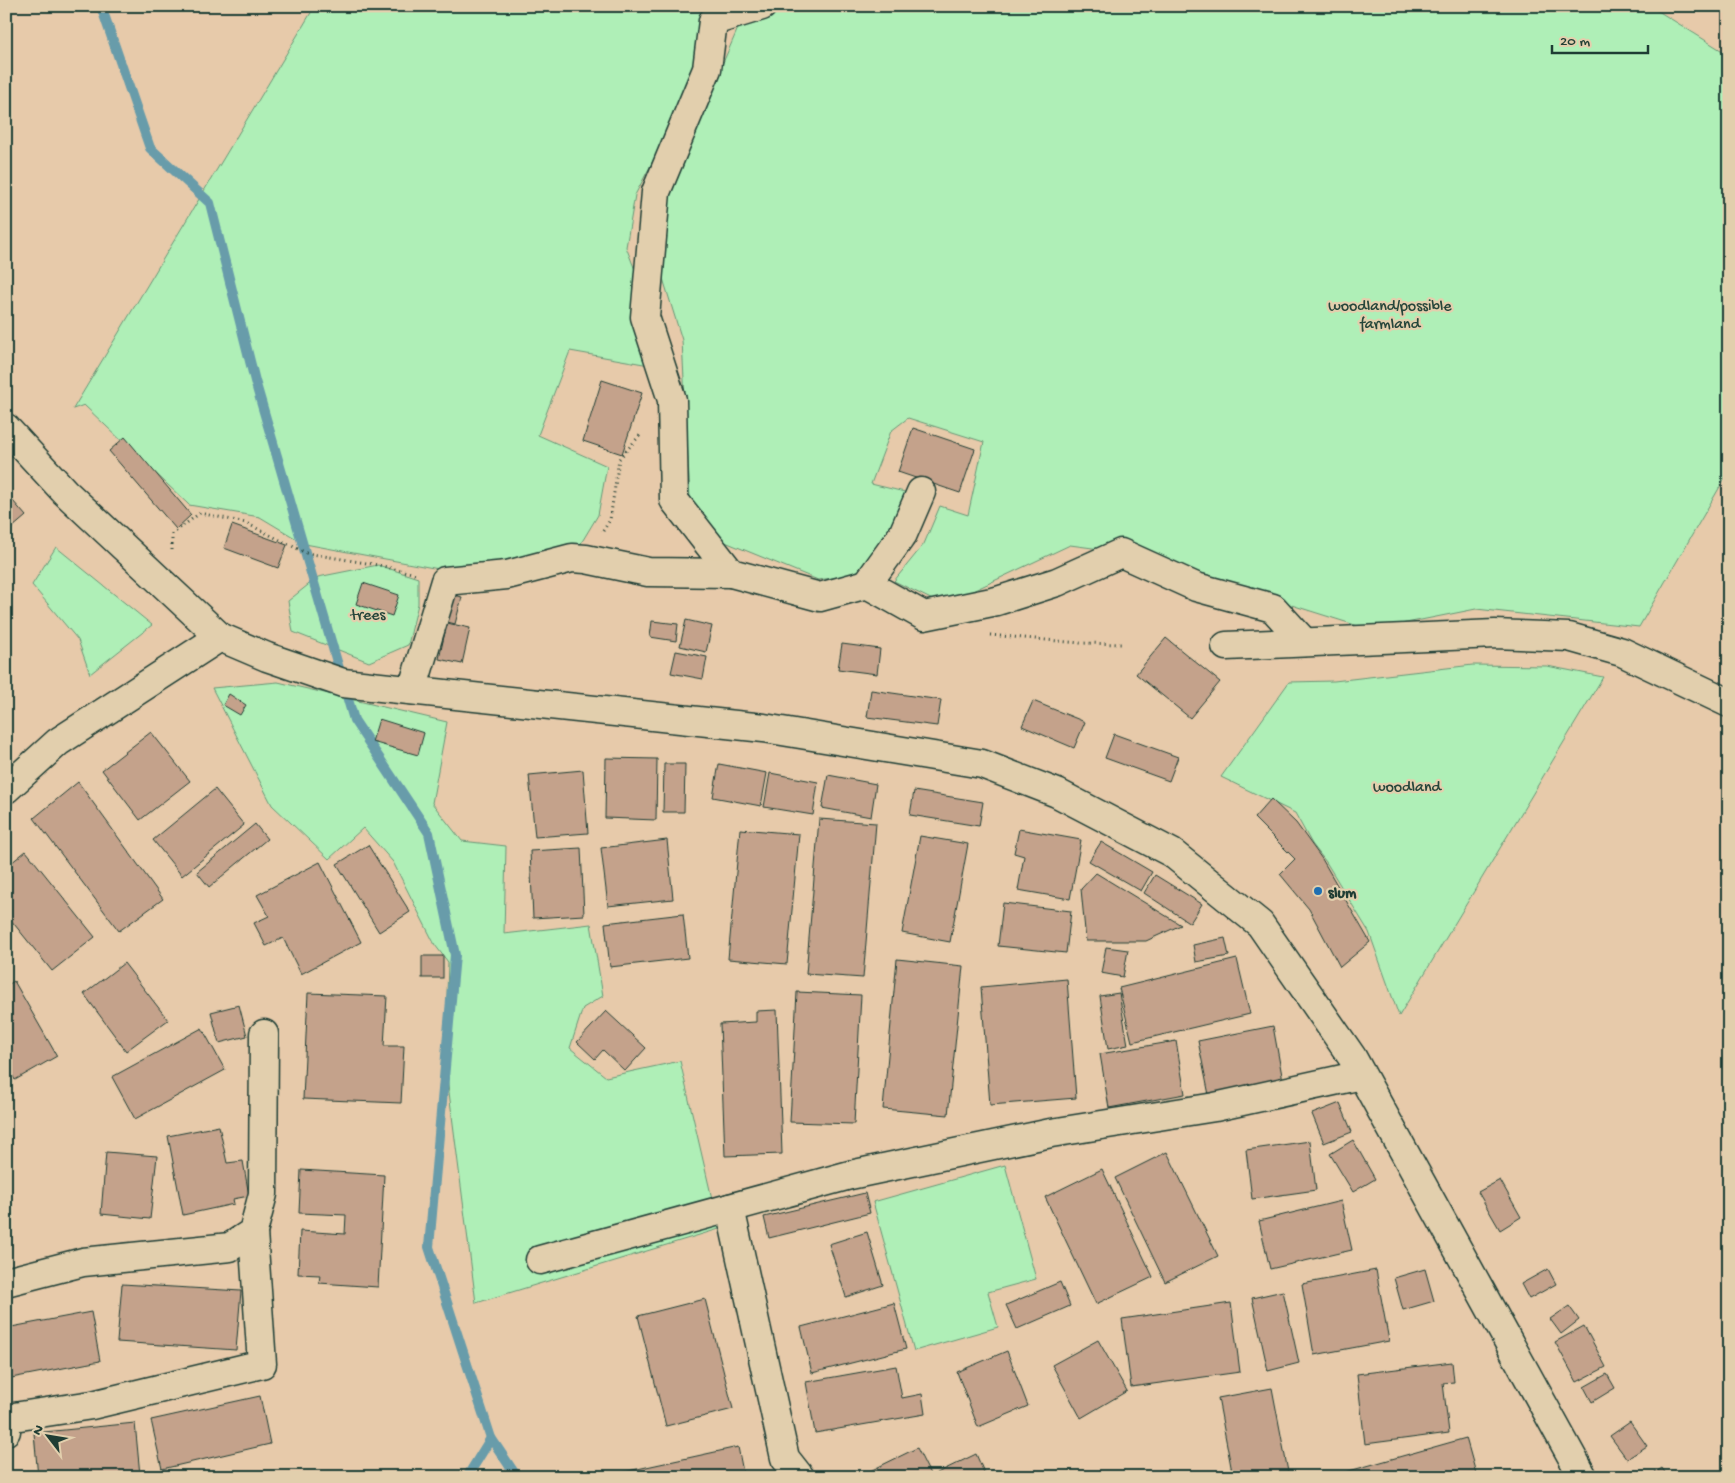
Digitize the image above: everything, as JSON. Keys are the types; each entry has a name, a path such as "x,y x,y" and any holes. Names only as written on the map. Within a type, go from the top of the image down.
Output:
{"street":[{"path":"731,573 674,500 672,400 645,317 656,192 707,69 713,21 762,6"},
{"path":"6,428 65,492 220,636 267,658 343,683 764,728 982,764 1057,793 1172,853 1260,924 1352,1057 1583,1477"},
{"path":"412,690 445,581 507,574 572,558 586,559 648,572 731,573 820,597 867,584 903,534 922,492"},
{"path":"867,584 924,616 997,601 1057,582 1121,553 1196,587 1273,608 1304,642"},
{"path":"1226,646 1495,634 1569,637 1622,652 1729,703"},
{"path":"6,789 58,742 220,636"},
{"path":"6,1431 7,1418 92,1404 262,1364 253,1232 263,1194 264,1034"},
{"path":"540,1260 850,1175 1051,1133 1215,1107 1361,1075"},
{"path":"730,1208 780,1441 785,1458 800,1477"},
{"path":"6,1282 83,1262 230,1247 253,1232"}],"path":[{"path":"586,559 610,520 619,459 672,400"},
{"path":"171,591 172,534 200,513 246,523 306,553 378,565 445,581"},
{"path":"987,635 1080,643 1122,644"}],"green space":[{"path":"315,6 735,6 635,195 626,247 655,321 655,366 570,351 538,435 607,466 598,515 574,555 439,569 305,544 260,517 189,505 84,405 73,409"},
{"name":"woodland/possible farmland","path":"775,6 1650,6 1729,55 1729,471 1639,627 1476,609 1371,630 1123,552 1070,545 943,605 894,581 924,544 940,506 968,515 984,442 908,418 891,431 871,484 909,493 868,573 818,580 708,535 691,519 682,340 649,233 742,19"},
{"path":"56,547 152,625 90,674 78,640 32,585"},
{"name":"trees","path":"378,565 418,578 418,604 408,645 369,662 293,632 288,601 318,577"},
{"name":"woodland","path":"1473,665 1547,666 1603,677 1399,1016 1369,932 1326,862 1312,844 1295,813 1221,777 1289,682 1334,681"},
{"path":"278,682 447,722 432,803 462,841 506,846 504,934 591,924 603,996 583,1008 570,1048 606,1077 680,1061 719,1229 476,1303 445,1061 448,962 435,945 393,862 363,828 329,859 272,805 212,688"},
{"path":"1005,1165 1036,1279 988,1292 998,1327 914,1351 873,1202"}],"building":[{"path":"602,380 642,393 622,454 583,441"},
{"path":"913,428 975,449 960,493 898,472"},
{"path":"125,437 191,515 176,529 109,451"},
{"path":"6,493 26,516 12,528 6,521"},
{"path":"232,525 287,545 278,568 224,548"},
{"path":"363,583 399,595 392,616 356,604"},
{"path":"447,593 462,597 455,624 440,620"},
{"path":"686,620 712,626 706,652 680,646"},
{"path":"652,621 678,624 676,641 650,637"},
{"path":"447,623 470,628 462,664 439,659"},
{"path":"1166,638 1220,682 1190,718 1136,674"},
{"path":"842,644 880,649 877,674 838,669"},
{"path":"676,651 707,657 703,679 671,673"},
{"path":"871,690 941,700 937,726 867,717"},
{"path":"229,694 246,705 240,715 223,705"},
{"path":"1033,701 1085,722 1074,748 1022,726"},
{"path":"379,719 424,733 418,755 372,742"},
{"path":"151,732 190,781 140,820 102,770"},
{"path":"1114,734 1178,757 1169,781 1105,758"},
{"path":"606,758 657,759 656,820 605,818"},
{"path":"664,764 685,764 684,812 663,812"},
{"path":"719,764 767,773 761,806 713,797"},
{"path":"583,770 588,833 535,837 529,775"},
{"path":"770,773 818,782 813,815 764,807"},
{"path":"828,775 876,784 871,817 822,808"},
{"path":"78,782 163,899 119,931 34,818"},
{"path":"215,789 244,825 182,876 153,840"},
{"path":"914,791 983,802 979,826 910,815"},
{"name":"slum","path":"1271,799 1296,823 1322,859 1370,942 1340,967 1309,909 1280,874 1295,859 1254,818"},
{"path":"819,819 876,823 863,978 806,974"},
{"path":"255,824 267,839 209,887 197,872"},
{"path":"740,829 799,834 787,964 728,959"},
{"path":"1019,829 1081,840 1070,899 1018,890 1024,856 1014,853"},
{"path":"920,836 968,844 950,942 902,933"},
{"path":"667,840 673,899 608,906 601,848"},
{"path":"1101,842 1152,872 1141,891 1089,861"},
{"path":"368,845 410,912 379,932 337,864"},
{"path":"581,848 584,915 533,918 530,851"},
{"path":"26,851 95,937 52,971 6,914 6,867"},
{"path":"320,862 361,942 301,974 283,938 266,946 254,923 269,916 257,895"},
{"path":"1096,873 1181,925 1146,941 1086,941 1081,889"},
{"path":"1155,875 1202,904 1190,923 1144,893"},
{"path":"1003,903 1071,911 1066,953 998,946"},
{"path":"683,914 688,958 610,967 605,923"},
{"path":"1225,938 1229,956 1196,962 1193,945"},
{"path":"1106,947 1128,950 1123,977 1101,973"},
{"path":"422,956 443,956 443,978 422,978"},
{"path":"897,959 963,966 948,1115 883,1109"},
{"path":"1237,959 1250,1014 1132,1042 1119,988"},
{"path":"124,963 168,1020 126,1051 84,994"},
{"path":"1067,979 1076,1098 990,1105 981,987"},
{"path":"14,981 57,1056 15,1080 6,1064 6,986"},
{"path":"797,992 861,995 854,1124 790,1122"},
{"path":"308,993 387,996 384,1046 404,1046 401,1103 303,1099"},
{"path":"1119,993 1128,1045 1108,1049 1100,996"},
{"path":"239,1005 247,1036 219,1043 211,1012"},
{"path":"777,1010 782,1154 725,1156 720,1024 756,1022 756,1011"},
{"path":"606,1011 646,1048 625,1071 603,1050 595,1059 577,1042"},
{"path":"1273,1026 1283,1081 1209,1095 1198,1041"},
{"path":"202,1028 225,1070 135,1119 112,1077"},
{"path":"1176,1041 1185,1094 1109,1108 1100,1054"},
{"path":"1340,1103 1352,1132 1324,1143 1312,1114"},
{"path":"219,1126 227,1163 243,1161 249,1196 233,1199 234,1204 183,1215 168,1136"},
{"path":"1353,1140 1375,1179 1353,1192 1330,1154"},
{"path":"1310,1141 1316,1190 1252,1199 1246,1150"},
{"path":"106,1152 157,1156 150,1219 101,1214"},
{"path":"1167,1152 1218,1256 1165,1282 1115,1178"},
{"path":"1102,1169 1153,1277 1096,1304 1045,1197"},
{"path":"301,1170 384,1175 378,1287 319,1283 320,1275 298,1274 300,1231 345,1234 346,1215 299,1213"},
{"path":"1500,1180 1521,1217 1500,1230 1478,1192"},
{"path":"865,1193 870,1213 769,1238 764,1217"},
{"path":"1341,1201 1352,1250 1270,1269 1259,1221"},
{"path":"867,1232 883,1285 846,1297 829,1244"},
{"path":"1425,1269 1434,1301 1403,1310 1394,1278"},
{"path":"1548,1269 1556,1284 1529,1299 1521,1284"},
{"path":"1376,1270 1389,1341 1314,1355 1302,1284"},
{"path":"1060,1282 1070,1306 1017,1329 1006,1305"},
{"path":"122,1284 241,1291 236,1350 117,1342"},
{"path":"1283,1291 1299,1363 1268,1371 1252,1298"},
{"path":"705,1299 733,1409 666,1426 638,1316"},
{"path":"894,1303 906,1349 812,1373 801,1327"},
{"path":"1231,1303 1240,1372 1131,1387 1122,1319"},
{"path":"1569,1306 1579,1320 1561,1334 1550,1319"},
{"path":"91,1312 100,1361 6,1379 6,1328"},
{"path":"1584,1326 1606,1367 1577,1382 1555,1342"},
{"path":"1098,1340 1127,1391 1081,1418 1052,1365"},
{"path":"1007,1351 1028,1406 978,1427 957,1372"},
{"path":"1452,1362 1454,1382 1443,1383 1449,1433 1365,1444 1357,1374"},
{"path":"896,1366 902,1398 922,1394 925,1414 815,1433 806,1382"},
{"path":"1607,1374 1615,1388 1592,1402 1584,1387"},
{"path":"1272,1388 1289,1477 1233,1477 1218,1398"},
{"path":"260,1396 270,1444 162,1469 151,1420"},
{"path":"1630,1422 1647,1446 1627,1459 1610,1436"},
{"path":"135,1423 140,1475 38,1477 34,1433"},
{"path":"1466,1438 1477,1477 1343,1477 1342,1473"},
{"path":"738,1447 744,1477 620,1477 619,1473"},
{"path":"917,1448 931,1476 976,1454 986,1477 870,1477 868,1472"},
{"path":"1662,1468 1668,1477 1649,1477"}],"waterway":[{"path":"101,6 150,148 210,203 255,381 354,720 429,833 455,955 429,1247 491,1438 517,1477"},
{"path":"467,1477 491,1438"}],"place":[{"name":"slum","path":"1318,891"}]}
